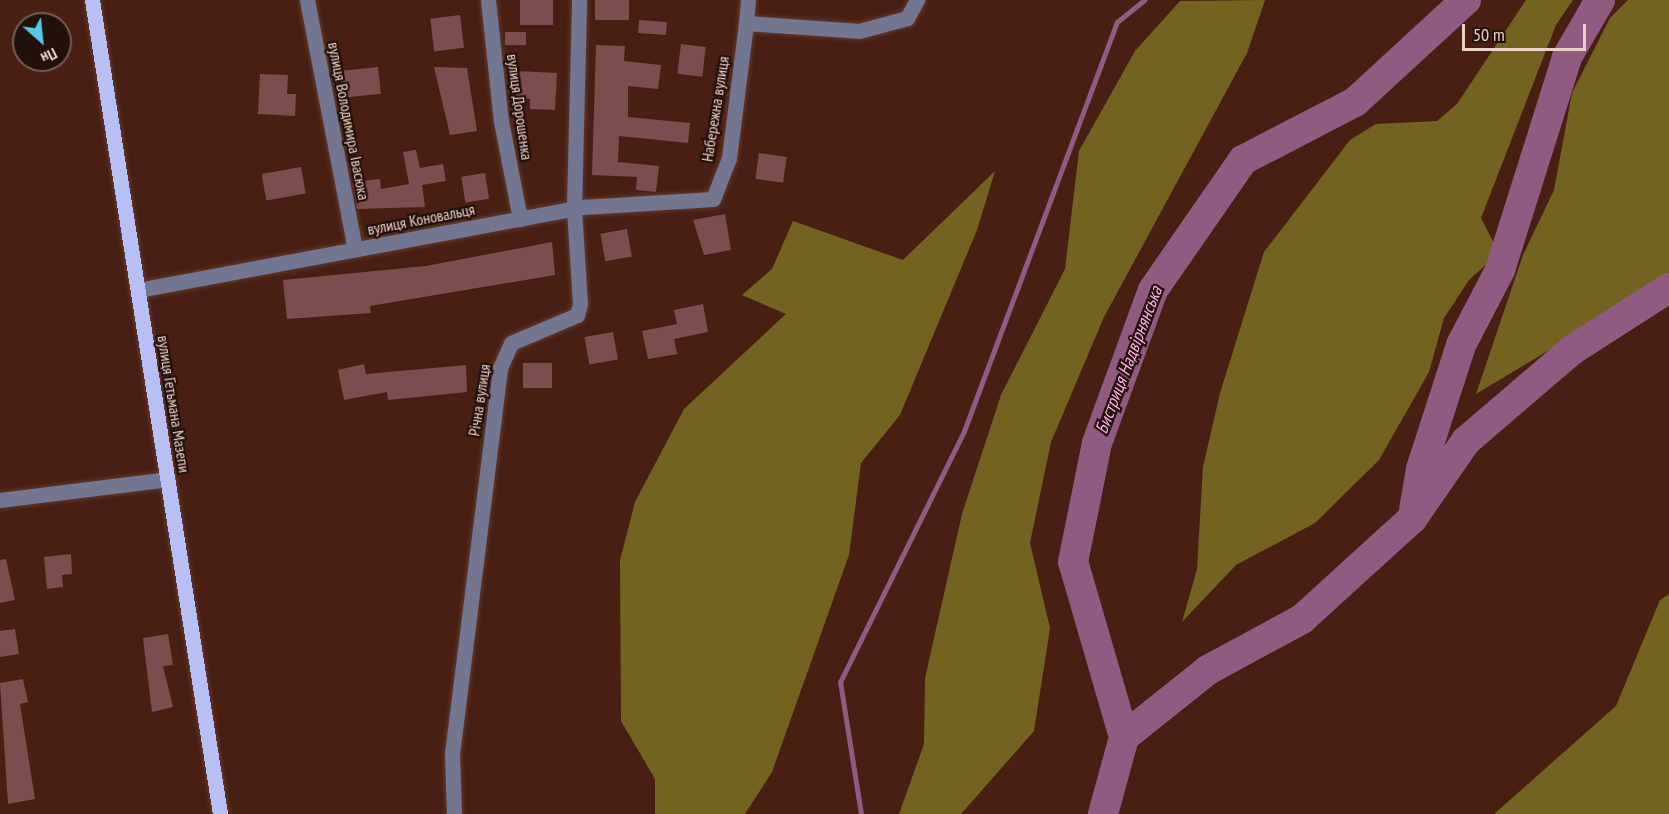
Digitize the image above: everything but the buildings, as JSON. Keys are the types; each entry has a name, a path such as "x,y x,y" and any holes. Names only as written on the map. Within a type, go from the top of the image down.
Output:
{"main road":[{"name":"вулиця Гетьмана Мазепи","path":"92,0 220,814"}],"street":[{"name":"вулиця Володимира Івасюка","path":"307,0 355,249"},
{"name":"вулиця Дорошенка","path":"488,0 501,121 520,219"},
{"name":"Річна вулиця","path":"454,814 452,754 500,368 512,343 577,315 574,209 579,0"},
{"name":"Набережна вулиця","path":"713,199 729,158 748,0"},
{"path":"746,23 859,31 907,18 917,0"},
{"name":"вулиця Коновальця","path":"138,290 574,209 713,199"},
{"path":"0,500 168,479"}],"shaded area":[{"path":"1265,0 1247,53 1104,317 1051,442 1030,543 1050,628 1034,731 961,814 899,814 924,744 925,678 962,514 1001,395 1065,269 1079,151 1135,51 1180,1"},
{"path":"1526,0 1573,0 1556,25 1481,218 1499,253 1469,280 1444,318 1429,372 1379,460 1315,523 1236,565 1182,622 1197,569 1203,467 1220,393 1264,252 1350,140 1376,124 1437,121 1457,104"},
{"path":"1628,0 1669,0 1669,278 1476,394 1523,255 1554,190 1572,93 1610,18"},
{"path":"995,171 977,230 900,415 861,463 849,555 772,772 745,814 655,814 655,779 621,721 620,560 635,502 684,409 786,314 742,295 772,269 793,221 903,260"},
{"path":"1669,594 1669,814 1494,814 1616,706 1660,600"}],"waterway":[{"path":"861,814 840,682 964,431 1117,22 1144,0"},
{"name":"Бистриця Надвірнянська","path":"1103,814 1124,737 1073,562 1097,443 1153,290 1243,160 1355,102 1466,0"},
{"path":"1414,510 1421,469 1461,345 1500,270 1567,57 1600,0"},
{"path":"1124,737 1208,670 1302,619 1412,519 1466,441 1572,350 1669,288"}]}
